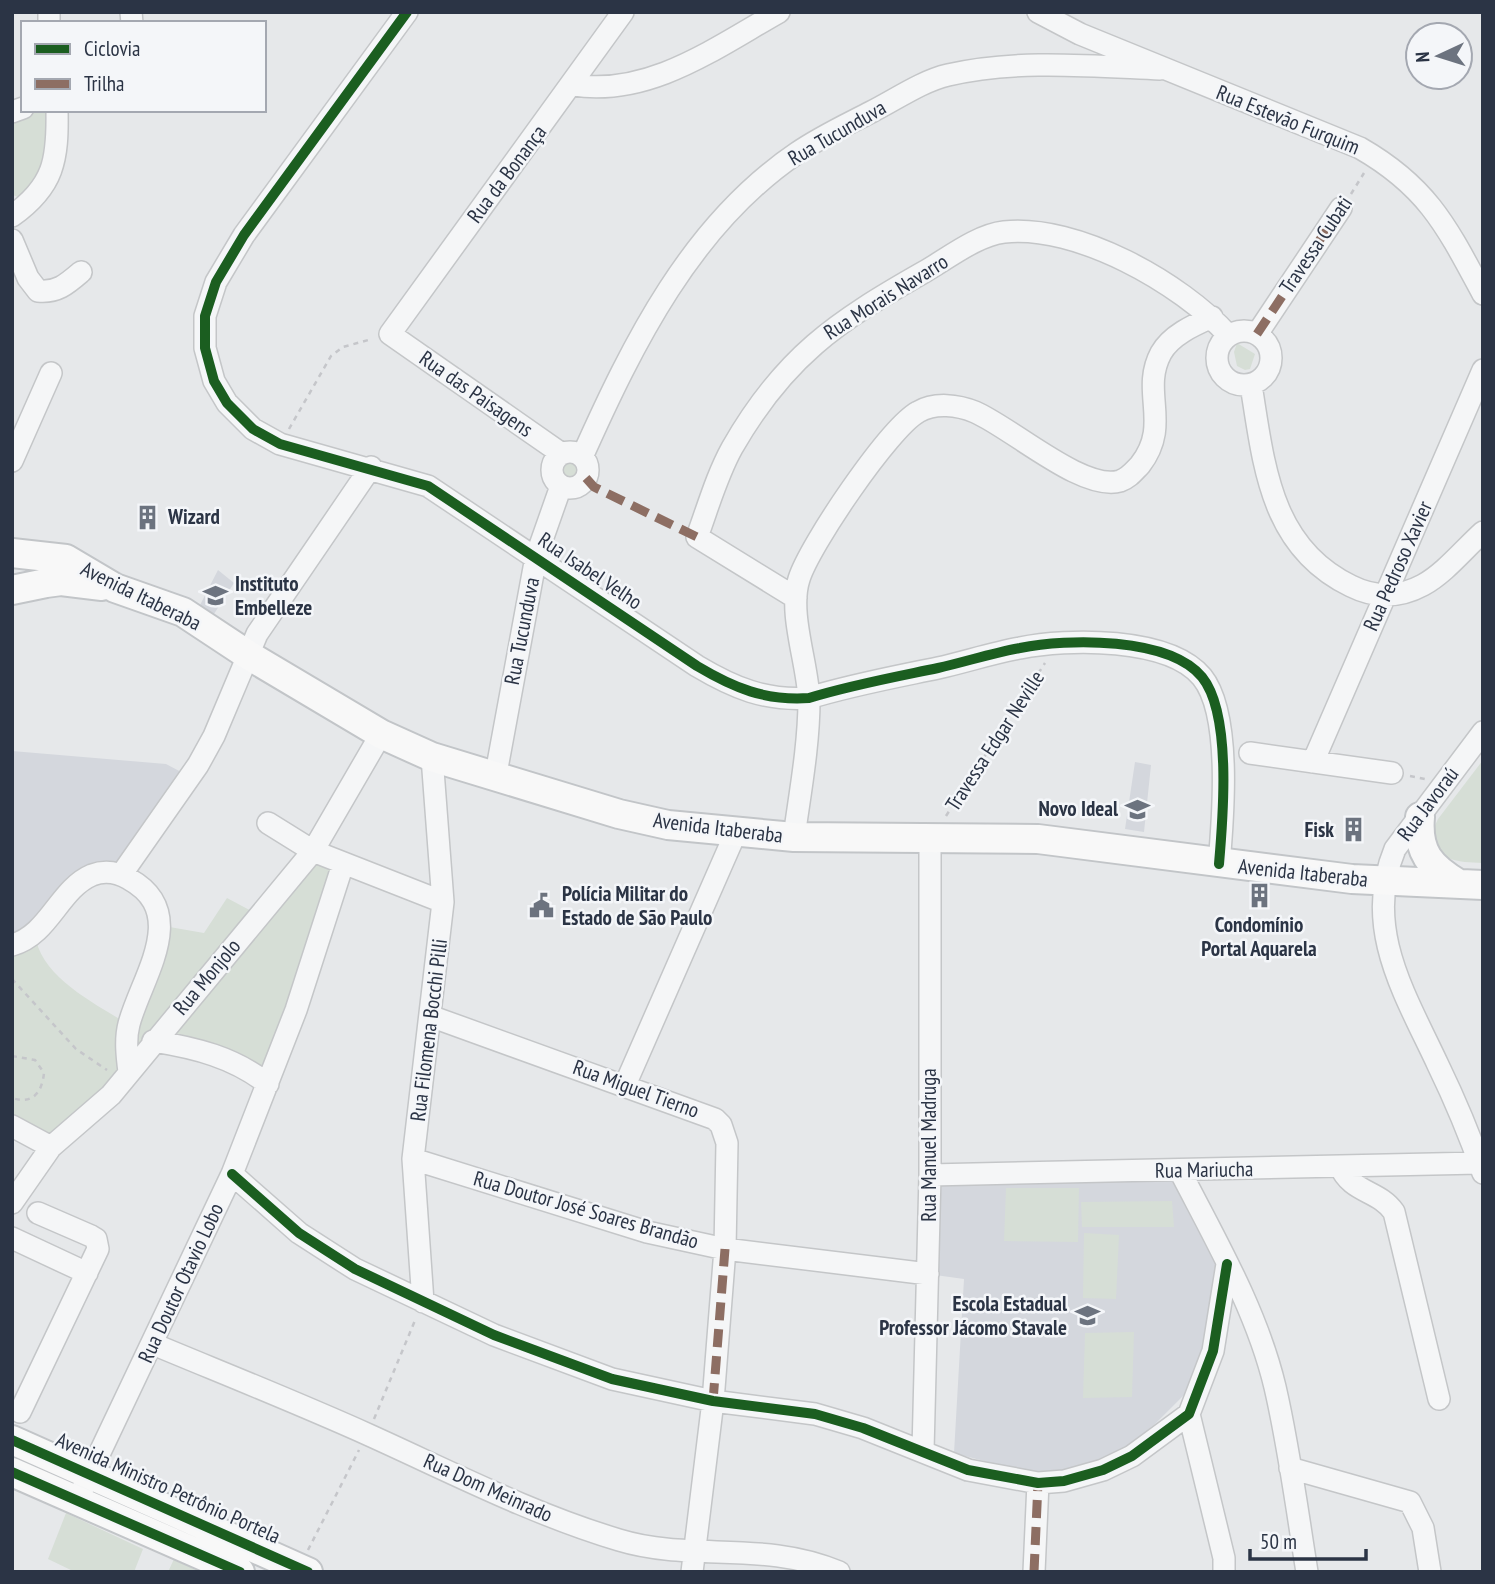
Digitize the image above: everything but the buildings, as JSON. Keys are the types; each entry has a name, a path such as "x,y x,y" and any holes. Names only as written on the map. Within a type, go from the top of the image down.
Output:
{"main road":[{"name":"Avenida Itaberaba","path":"12,553 66,559 115,588 183,612 248,655 381,734 432,757 495,779 668,825 794,837 1038,839 1219,864 1385,882 1471,885"},
{"path":"46,583 56,576 66,559"},
{"path":"12,590 61,581 115,588"},
{"path":"1420,817 1422,850 1430,864 1471,885"},
{"name":"Avenida Ministro Petrônio Portela","path":"12,1440 303,1570"},
{"path":"12,1472 240,1572"}],"street":[{"name":"Rua Isabel Velho","path":"407,12 244,235 216,282 205,316 205,348 214,381 227,403 253,429 280,444 371,467 428,485 730,686 757,695 785,700 809,698 1022,647 1059,643 1132,646 1163,653 1187,663 1202,677 1211,693 1221,744 1223,813 1219,864"},
{"name":"Rua da Bonança","path":"390,334 573,85 623,12"},
{"path":"573,85 610,89 637,84 669,72 779,12"},
{"name":"Rua Estevão Furquim","path":"1038,12 1160,68 1375,157 1415,186 1438,214 1483,294"},
{"name":"Rua Tucunduva","path":"572,455 640,333 673,282 715,227 770,173 797,153 828,134 946,75 1004,67 1160,68"},
{"path":"12,216 33,201 54,169 58,140 57,112"},
{"name":"Travessa Cubati","path":"1257,334 1341,208"},
{"name":"Rua Morais Navarro","path":"796,598 697,537 732,449 766,397 818,339 855,311 976,243 1000,232 1022,231 1054,235 1093,246 1155,279 1212,317 1228,335"},
{"path":"12,240 28,278 38,290 49,292 65,286 81,272"},
{"path":"794,837 809,698 796,598 799,579 824,534 889,439 912,416 934,406 970,410 1012,431 1077,475 1100,483 1120,481 1132,474 1150,452 1156,438 1154,391 1161,353 1183,332 1212,317"},
{"path":"1242,331 1257,334 1266,343 1271,355 1269,368 1262,379 1251,385 1236,385 1223,377 1216,363 1218,347 1228,335 1242,331"},
{"name":"Rua das Paisagens","path":"390,334 572,455"},
{"name":"Rua Pedroso Xavier","path":"1313,762 1483,370"},
{"path":"12,461 51,373"},
{"path":"1251,385 1272,495 1305,555 1337,579 1362,592 1384,596 1407,592 1425,584 1483,532"},
{"path":"572,455 587,472 583,483 572,488 561,486 552,471 555,460 572,455"},
{"path":"121,875 198,765 257,634 371,467"},
{"name":"Rua Tucunduva","path":"495,779 536,557 561,486"},
{"name":"Rua Javoraú","path":"1481,1168 1437,1063 1396,981 1388,956 1385,882 1395,849 1483,732"},
{"name":"Rua Monjolo","path":"12,1203 51,1147 123,1079 313,851 381,734"},
{"path":"1250,753 1392,773"},
{"name":"Rua Filomena Bocchi Pilli","path":"423,1302 413,1159 443,902 432,757"},
{"path":"268,823 313,851 443,902"},
{"path":"625,1085 736,832"},
{"name":"Rua Manuel Madruga","path":"923,1451 928,1275 930,839"},
{"name":"Rua Doutor Otavio Lobo","path":"78,1500 232,1174 296,1010 343,864"},
{"path":"12,945 35,933 80,882 94,874 121,875 145,890 153,903 158,925 155,960 129,1025 123,1079"},
{"name":"Rua Miguel Tierno","path":"430,1016 625,1085 715,1119 721,1125 727,1143 725,1249 713,1401 692,1572"},
{"path":"153,1041 201,1048 247,1068 268,1084"},
{"path":"12,1126 51,1147"},
{"name":"Rua Doutor José Soares Brandão","path":"413,1159 647,1232 725,1249 928,1275"},
{"path":"1340,1166 1345,1179 1354,1187 1388,1202 1394,1212 1439,1399"},
{"name":"Rua Mariucha","path":"929,1175 1340,1166 1481,1168"},
{"path":"1180,1171 1227,1264 1254,1326 1275,1385 1307,1572"},
{"path":"232,1174 299,1233 355,1269 494,1335 571,1365 660,1391 713,1401 815,1414 923,1451 968,1470 1038,1483 1064,1481 1103,1470 1132,1456 1189,1414 1213,1350 1227,1264"},
{"path":"20,1412 98,1249 96,1239 38,1213"},
{"path":"12,1238 87,1273"},
{"name":"Rua Dom Meinrado","path":"153,1344 368,1434 513,1501 598,1534 653,1547 754,1551 796,1558 839,1572"},
{"path":"1189,1414 1224,1558 1224,1572"},
{"path":"1290,1468 1410,1502 1423,1528 1430,1572"},
{"path":"1034,1572 1038,1483"}],"path":[{"path":"280,444 336,351 390,334"},
{"path":"1392,773 1445,782"},
{"path":"12,979 76,1049 123,1079"},
{"path":"12,1098 22,1101 33,1098 42,1088 44,1073 34,1060 13,1057"},
{"path":"303,1570 368,1434 423,1302"}],"shaded area":[{"path":"35,112 46,112 49,120 42,175 22,199 13,195 12,121 24,119"},
{"path":"1237,343 1255,354 1250,369 1237,366 1234,352"},
{"path":"563,459 571,459 578,466 578,474 571,481 563,481 556,474 556,466"},
{"name":"Instituto Embelleze","path":"218,570 234,583 212,617 198,609"},
{"path":"12,751 166,764 185,774 122,862 104,863 32,923 12,935"},
{"path":"1483,760 1483,863 1458,861 1445,856 1430,836 1438,819"},
{"name":"Novo Ideal","path":"1135,762 1151,765 1144,832 1125,829"},
{"path":"313,851 343,864 268,1084 154,1041 51,1147 12,1126 12,944 35,933 39,949 58,976 85,998 129,1025 158,925 204,933 227,898 259,915"},
{"name":"Escola Estadual Professor Jácomo Stavale","path":"1171,1169 1218,1254 1209,1354 1190,1389 1155,1424 1118,1453 1060,1473 1022,1471 954,1453 964,1279 928,1274 925,1181"},
{"path":"1006,1188 1079,1188 1078,1242 1004,1241"},
{"path":"1172,1201 1174,1227 1082,1227 1081,1202"},
{"path":"1084,1233 1119,1235 1116,1299 1083,1298"},
{"path":"1134,1332 1132,1397 1083,1398 1085,1333"},
{"path":"66,1513 143,1549 134,1572 75,1572 48,1559"},
{"path":"174,1559 200,1572 168,1572"}],"marked path":[{"path":"1257,334 1341,208"},
{"path":"586,478 594,487 697,537"},
{"path":"713,1401 725,1249"},
{"path":"1034,1572 1038,1483"}],"cycle path":[{"path":"407,12 244,235 216,282 205,316 205,348 214,381 227,403 253,429 280,444 428,486 697,666 737,687 764,695 809,698 1040,645 1090,642 1142,648 1166,654 1187,664 1202,677 1212,694 1218,715 1223,767 1219,864"},
{"path":"232,1174 299,1233 355,1269 494,1335 612,1379 713,1401 815,1414 863,1428 968,1470 1038,1483 1064,1481 1103,1470 1132,1456 1189,1414 1213,1351 1227,1264"},
{"path":"12,1440 308,1572"},
{"path":"12,1472 240,1572"}],"place":[{"name":"Wizard","path":"148,517"},
{"name":"Instituto Embelleze","path":"215,596"},
{"name":"Novo Ideal","path":"1138,809"},
{"name":"Fisk","path":"1354,830"},
{"name":"Condomínio Portal Aquarela","path":"1259,896"},
{"name":"Polícia Militar do Estado de São Paulo","path":"542,906"},
{"name":"Escola Estadual Professor Jácomo Stavale","path":"1087,1316"}]}
